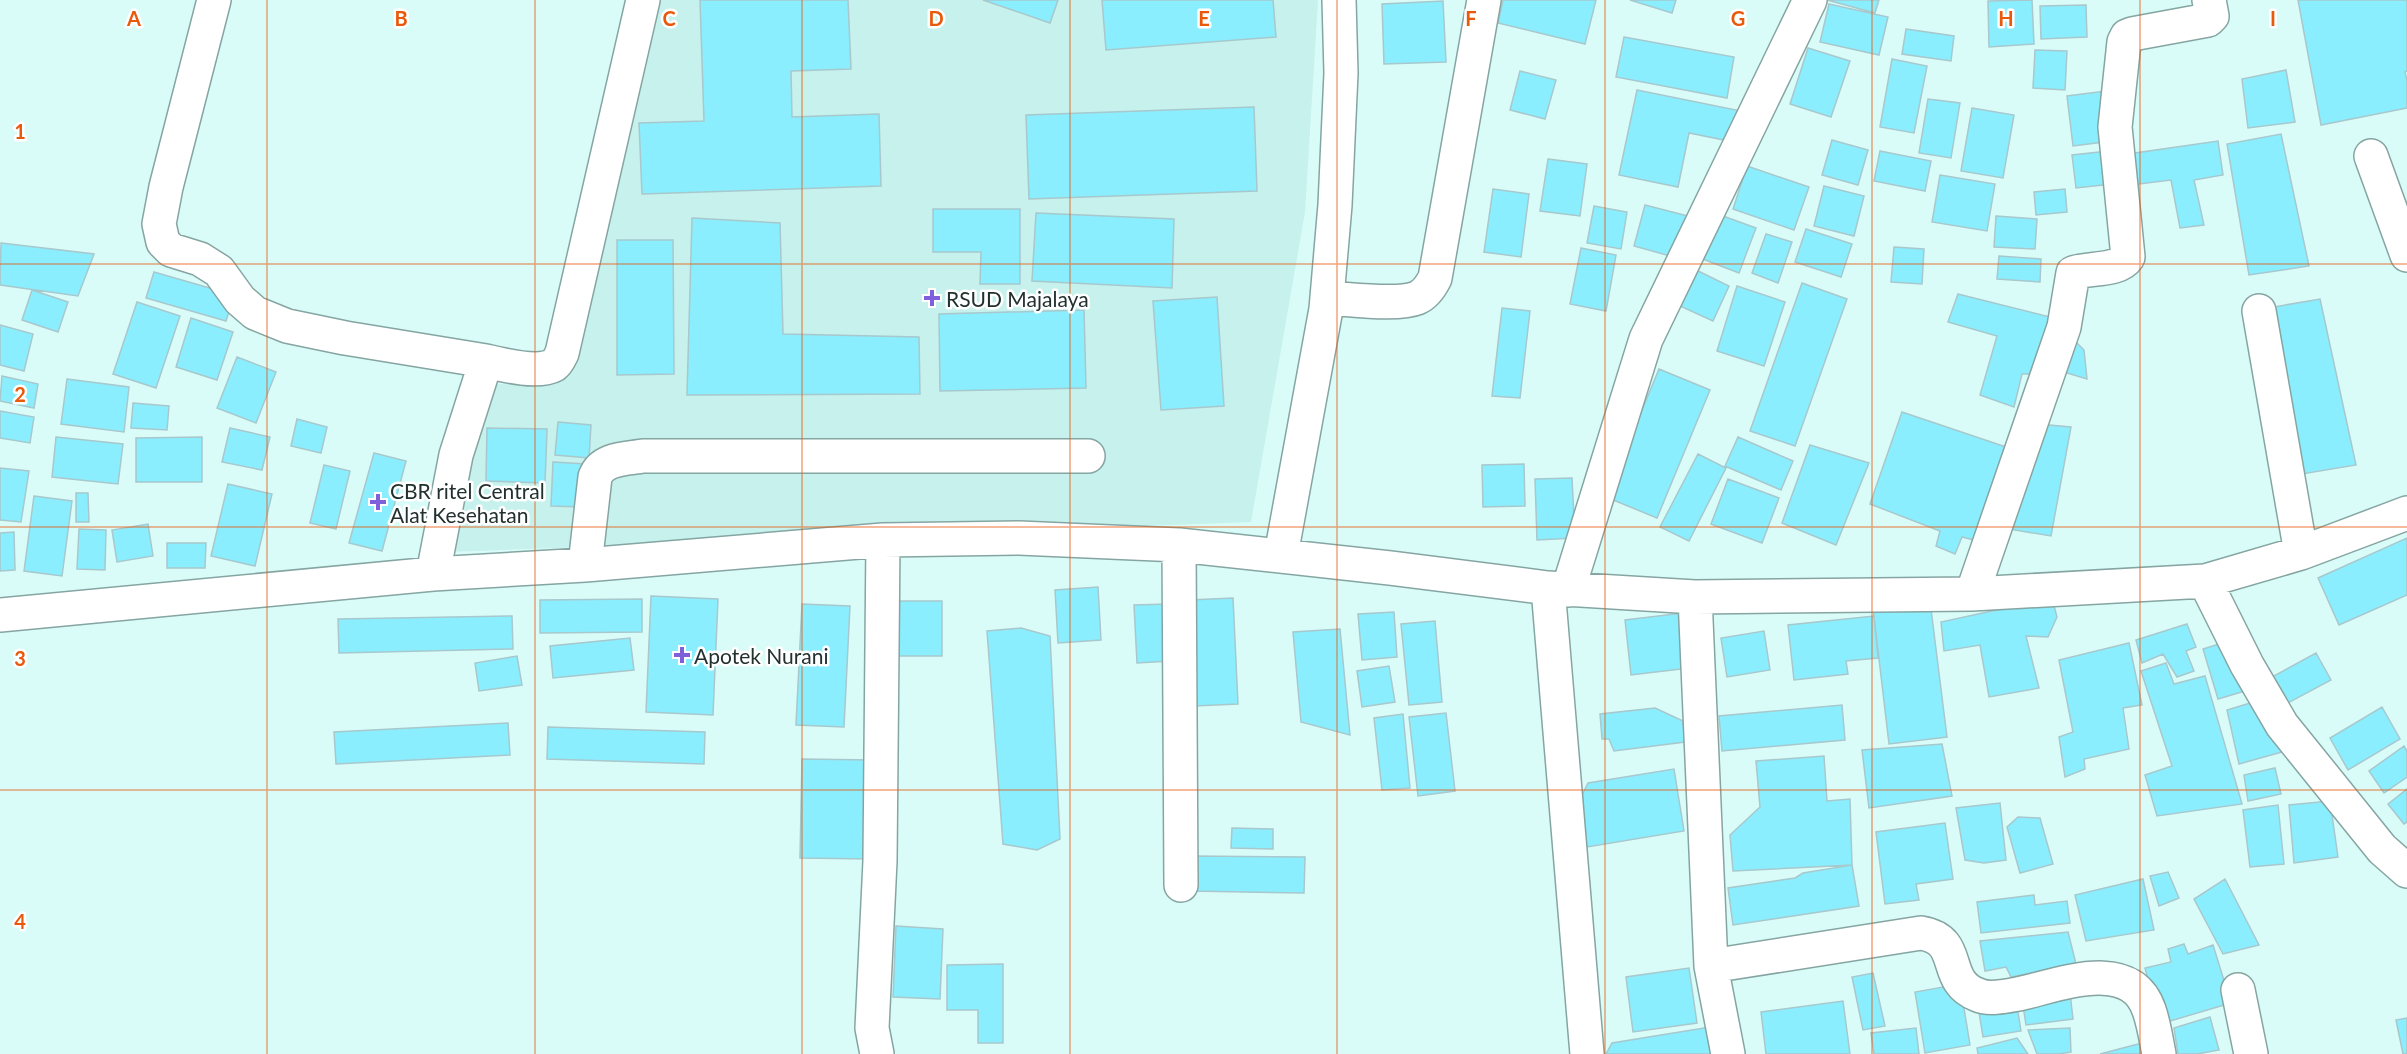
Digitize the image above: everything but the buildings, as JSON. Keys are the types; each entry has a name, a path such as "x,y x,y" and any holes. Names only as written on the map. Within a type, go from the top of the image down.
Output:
{"street":[{"path":"214,0 166,187 159,224 163,242 171,250 200,259 219,271 240,300 255,313 287,326 505,366 548,368 556,363 562,353 643,0"},
{"path":"1281,555 1327,298 1335,205 1341,73 1340,0"},
{"path":"1327,298 1403,301 1418,297 1429,290 1436,278 1484,0"},
{"path":"1587,1054 1558,589 1646,339 1810,0"},
{"path":"1972,594 2064,327 2073,273 2114,266 2125,262 2128,257 2115,127 2124,42 2127,36 2132,34 2208,20 2212,16 2209,0"},
{"path":"2371,156 2407,255"},
{"path":"2259,311 2301,553"},
{"path":"433,574 456,455 486,361"},
{"path":"585,565 595,477 599,468 611,461 643,456 1088,456"},
{"path":"0,615 433,574 585,565 883,540 1019,538 1179,545 1281,555 1558,589 1695,597 1972,594 2205,580 2301,553 2407,513"},
{"path":"878,1054 873,1043 872,1028 880,861 883,540"},
{"path":"1179,545 1182,885"},
{"path":"2205,580 2247,665 2282,725 2382,849 2407,871"},
{"path":"1695,597 1711,966 1728,1054"},
{"path":"1711,966 1921,933 1933,935 1941,939 1948,950 1955,974 1965,987 1979,996 2005,996 2083,978 2112,978 2138,991 2148,1008 2159,1054"},
{"path":"2238,990 2251,1054"}],"shaded area":[{"name":"RSUD Majalaya","path":"647,0 1318,0 1305,212 1251,522 449,552 491,384 552,385"}],"place":[{"name":"RSUD Majalaya","path":"932,298"},
{"name":"CBR ritel Central Alat Kesehatan","path":"378,502"},
{"name":"Apotek Nurani","path":"682,655"}]}
